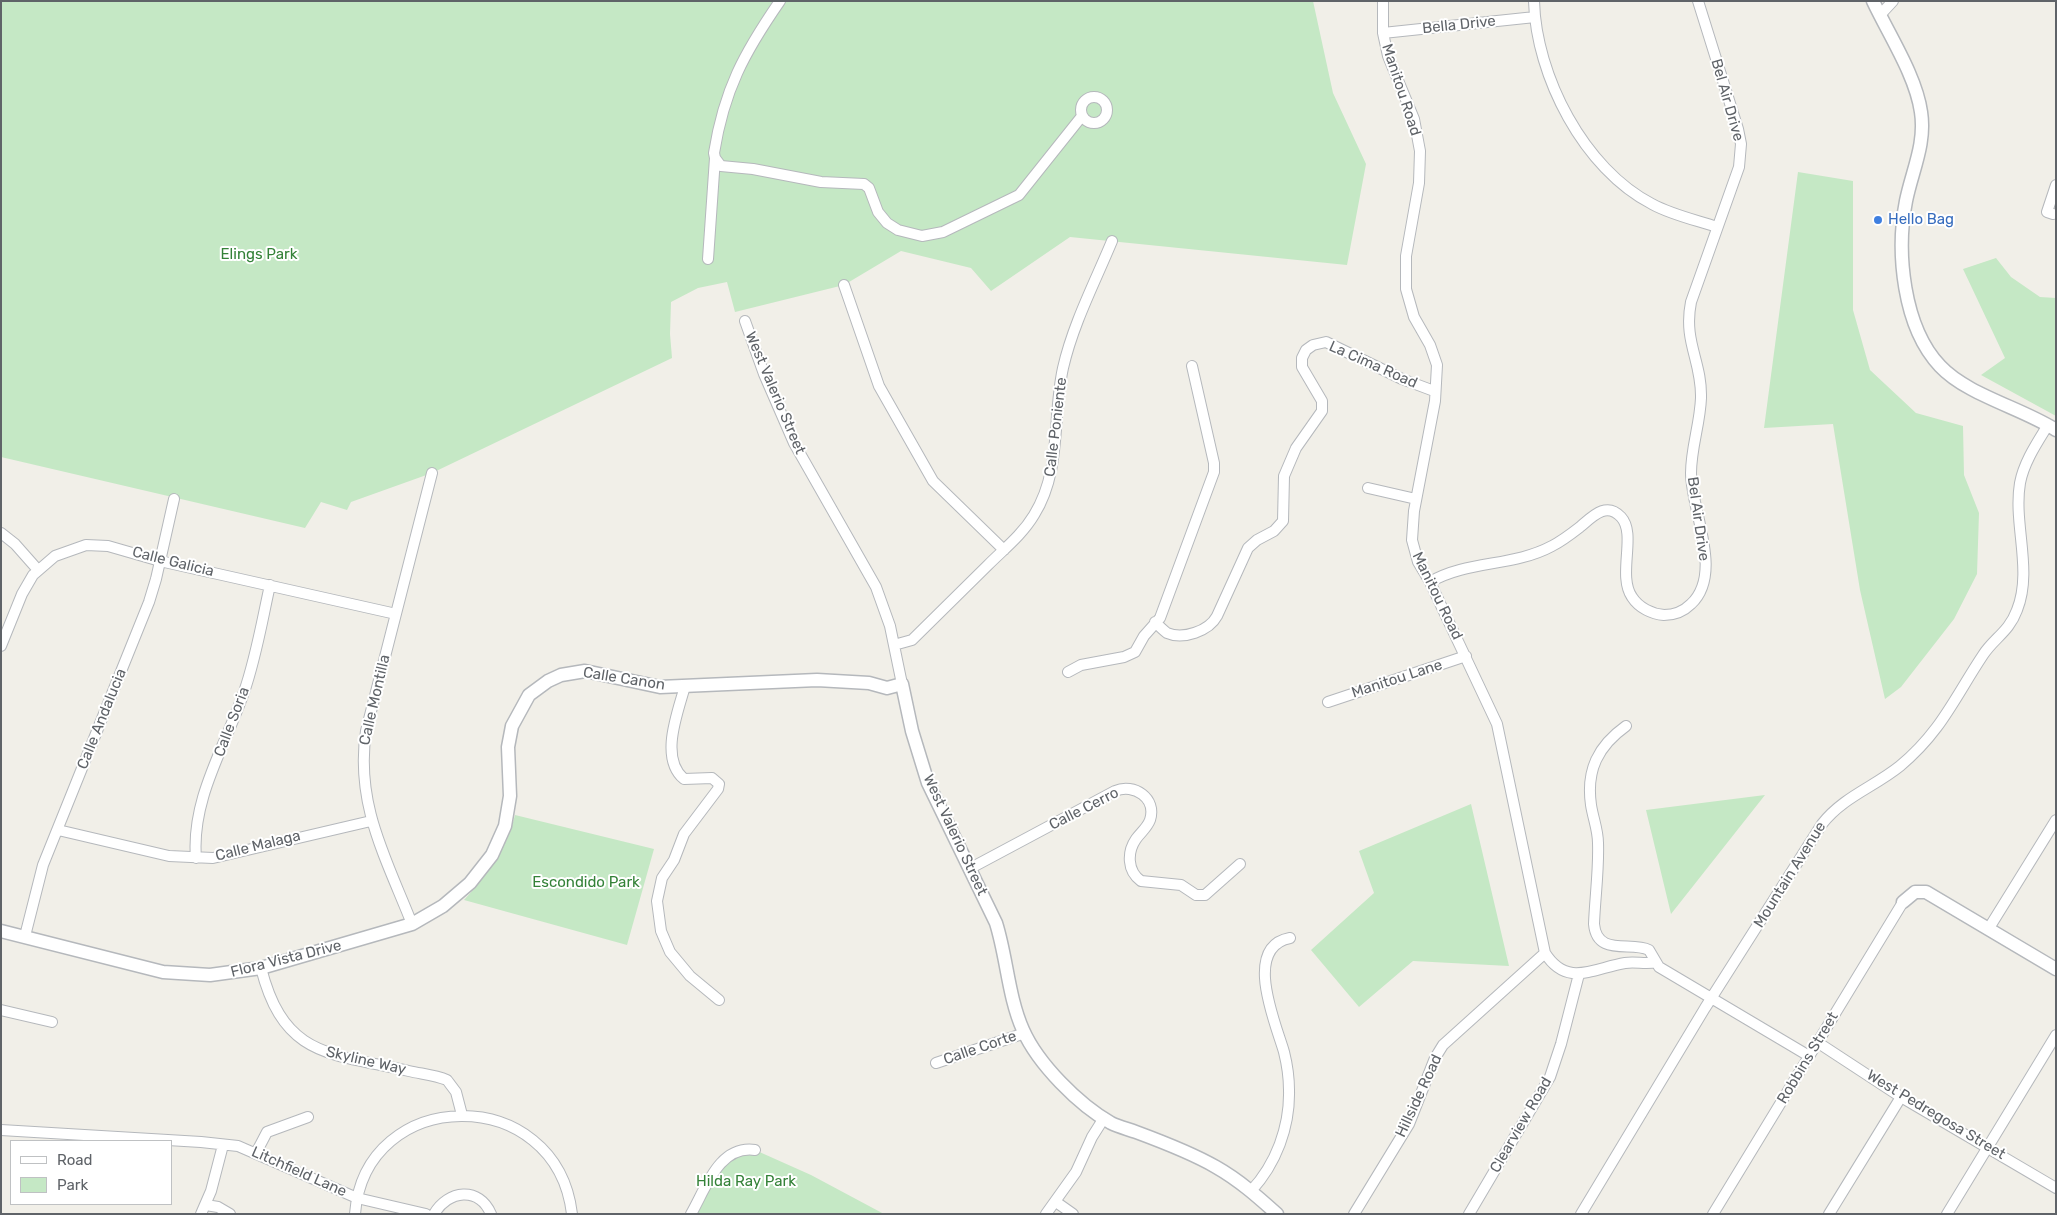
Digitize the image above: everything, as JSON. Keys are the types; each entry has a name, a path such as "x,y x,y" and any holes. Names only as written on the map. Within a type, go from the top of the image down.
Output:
{"street":[{"path":"708,259 719,126 734,77 747,52 780,1"},
{"name":"Manitou Road","path":"1383,1 1383,33 1390,63 1408,103 1418,135 1420,159 1419,184 1406,256 1406,289 1414,317 1434,354 1437,370 1434,391 1435,401 1416,499 1412,540 1415,556 1430,582 1497,724 1545,954"},
{"path":"1534,1 1538,39 1551,82 1568,116 1584,141 1618,179 1652,204 1717,226"},
{"name":"Bel Air Drive","path":"1430,582 1461,569 1529,556 1565,538 1596,513 1606,510 1621,516 1626,526 1625,577 1627,586 1635,601 1648,611 1663,615 1680,612 1693,602 1700,592 1704,579 1705,552 1691,484 1692,456 1700,412 1701,386 1689,339 1688,318 1691,302 1739,167 1741,144 1698,1"},
{"path":"1874,1 1912,82 1921,112 1921,144 1906,200 1901,241 1905,286 1919,332 1931,355 1952,377 2052,427"},
{"path":"1880,15 1893,1"},
{"name":"Bella Drive","path":"1383,33 1535,17"},
{"path":"715,158 721,166 821,182 864,184 869,188 878,212 887,223 898,230 922,236 943,232 1019,195 1082,116"},
{"path":"2053,214 2047,212 2056,185"},
{"name":"Calle Poniente","path":"894,645 912,640 1026,528 1044,494 1054,463 1057,410 1064,367 1072,339 1112,241"},
{"path":"844,285 879,386 933,481 1004,550"},
{"name":"West Valerio Street","path":"745,321 794,443 876,588 894,645 900,684 928,783 997,925 1003,945 1016,1012 1025,1033 1059,1079 1074,1095 1104,1118 1113,1124 1194,1156 1216,1167 1251,1191 1277,1214"},
{"name":"La Cima Road","path":"1155,622 1166,632 1176,635 1191,634 1212,624 1248,548 1281,525 1284,516 1284,476 1296,448 1322,411 1322,401 1302,367 1304,354 1309,347 1321,342 1334,345 1402,379 1434,391"},
{"path":"1068,672 1081,665 1124,657 1134,652 1155,622 1160,618 1214,472 1214,463 1192,366"},
{"name":"Mountain Avenue","path":"1581,1214 1831,812 1848,798 1893,771 1929,738 1944,720 1984,652 2000,638 2013,620 2023,588 2020,483 2026,463 2052,427"},
{"name":"Calle Montilla","path":"412,924 371,821 364,785 364,744 432,473"},
{"path":"1368,488 1416,499"},
{"name":"Calle Andalucia","path":"24,936 36,885 149,602 174,499"},
{"path":"1,533 21,550 38,570"},
{"name":"Calle Galicia","path":"1,646 24,589 38,570 65,551 86,545 108,546 160,561 396,614"},
{"name":"Calle Soria","path":"196,858 198,812 247,683 270,585"},
{"name":"Manitou Lane","path":"1328,702 1466,656"},
{"name":"Calle Canon","path":"470,883 492,855 505,826 510,796 509,734 522,704 538,687 562,675 585,671 598,672 651,686 809,680 869,683 879,688 891,688 900,684"},
{"path":"685,686 672,742 675,769 684,779 712,778 718,784 718,789 684,834 674,860 662,878 659,888 658,916 661,931 670,952 690,976 719,1000"},
{"path":"1626,726 1601,748 1596,757 1590,778 1591,805 1598,843 1594,929 1598,937 1605,943 1649,950 1659,967 1809,1056"},
{"name":"Calle Cerro","path":"969,869 1115,791 1125,788 1140,792 1147,799 1151,809 1149,824 1135,840 1130,856 1132,871 1141,881 1181,885 1196,895 1205,895 1240,864"},
{"path":"1989,928 2056,820"},
{"name":"Calle Malaga","path":"58,830 169,856 196,858 229,856 313,833 371,821"},
{"name":"Flora Vista Drive","path":"1,931 163,972 210,975 261,968 412,924 443,906 470,883"},
{"path":"1903,902 1916,892 1926,892 2056,969"},
{"name":"Robbins Street","path":"1712,1214 1903,902"},
{"path":"1251,1191 1262,1178 1274,1158 1280,1144 1288,1107 1288,1074 1269,1003 1265,968 1272,949 1280,941 1290,938"},
{"path":"1545,954 1559,969 1579,974 1628,962 1656,962"},
{"name":"Hillside Road","path":"1354,1214 1409,1124 1435,1058 1443,1045 1545,954"},
{"name":"Skyline Way","path":"261,968 267,991 279,1017 303,1041 324,1052 447,1080 456,1092 462,1115"},
{"name":"Clearview Road","path":"1469,1214 1550,1077 1561,1044 1579,974"},
{"path":"1,1010 52,1022"},
{"name":"Calle Corte","path":"936,1063 1025,1033"},
{"path":"1947,1214 2056,1035"},
{"name":"West Pedregosa Street","path":"1817,1042 1901,1097 1988,1146 2056,1188"},
{"path":"1829,1214 1901,1097"},
{"path":"355,1214 357,1198 373,1164 396,1138 431,1120 462,1115 499,1121 536,1143 555,1165 562,1179 572,1214"},
{"path":"256,1152 267,1132 308,1117"},
{"path":"1046,1214 1076,1172 1092,1137 1104,1118"},
{"name":"Litchfield Lane","path":"1,1130 168,1140"},
{"name":"Litchfield Lane","path":"172,1140 238,1146 256,1152 357,1198 426,1214"},
{"path":"223,1145 203,1209 218,1207 230,1214"},
{"path":"691,1214 722,1161 739,1150 755,1150"},
{"path":"434,1214 444,1201 461,1194 479,1198 491,1214"},
{"path":"1056,1202 1074,1214"}],"green space":[{"name":"Elings Park","path":"1,1 1313,1 1333,93 1366,164 1347,265 1070,237 991,291 971,268 901,251 844,285 735,312 727,282 698,288 671,302 670,334 672,358 432,473 351,502 347,510 321,502 305,528 1,457"},
{"path":"1798,172 1853,181 1853,310 1870,370 1916,413 1963,426 1964,475 1979,513 1977,574 1954,619 1901,687 1885,699 1860,590 1833,424 1764,428"},
{"path":"1996,258 2011,277 2040,297 2056,298 2056,416 1981,375 2005,358 1963,269"},
{"path":"1765,795 1671,914 1646,810"},
{"path":"1471,804 1509,966 1413,961 1359,1007 1311,950 1374,893 1359,851"},
{"name":"Escondido Park","path":"515,815 654,849 627,945 464,900 496,861 507,839"},
{"name":"Hilda Ray Park","path":"755,1150 811,1175 884,1214 691,1214 722,1161"}],"place":[{"name":"Hello Bag","path":"1878,220"}]}
